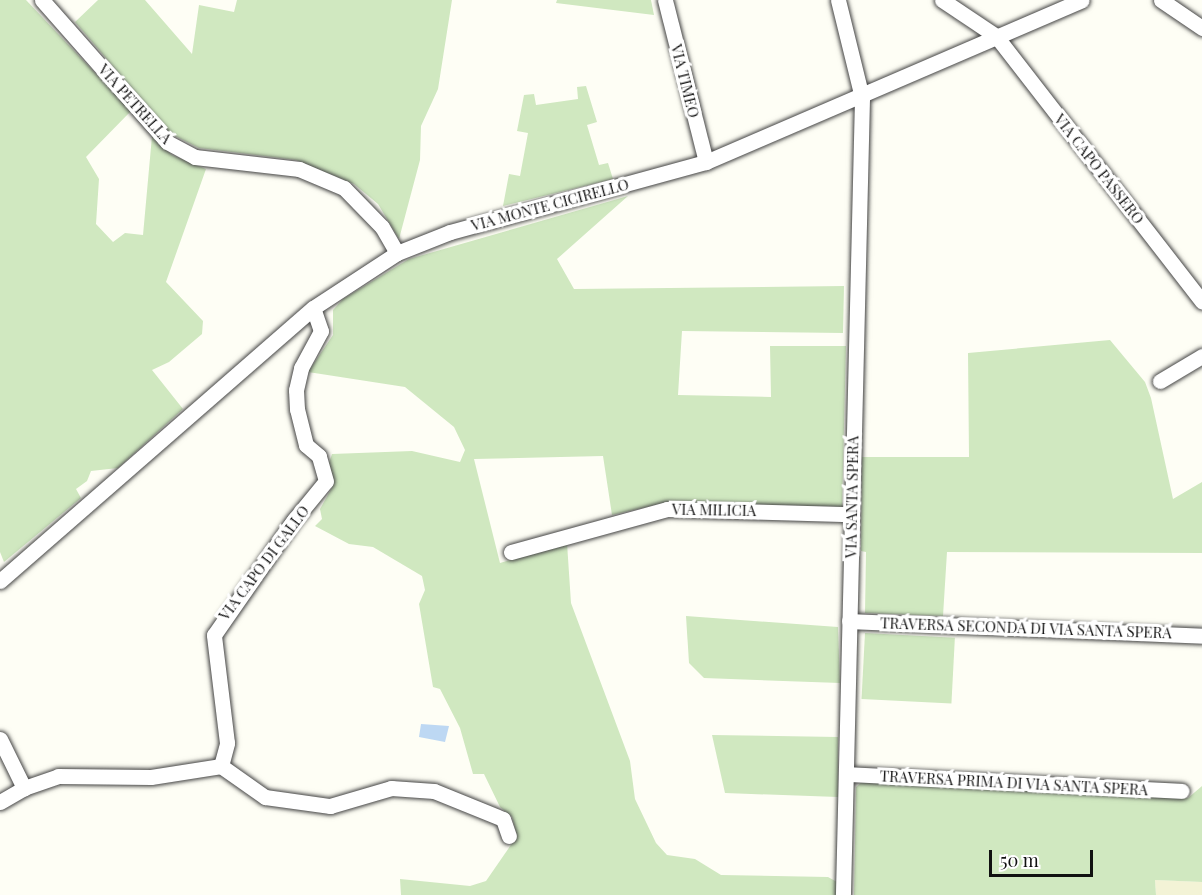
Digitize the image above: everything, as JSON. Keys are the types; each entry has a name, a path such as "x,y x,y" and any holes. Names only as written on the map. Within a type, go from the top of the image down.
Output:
{"street":[{"name":"VIA PETRELLA","path":"42,0 167,142 195,157 299,169 344,188 382,227 397,253"},
{"name":"VIA TIMEO","path":"665,0 706,162"},
{"name":"VIA SANTA SPERA","path":"837,0 862,98 843,895"},
{"name":"VIA CAPO PASSERO","path":"942,0 996,36 1202,302"},
{"name":"VIA MONTE CICIRELLO","path":"0,581 313,308 397,253 450,232 706,162 862,98 996,36 1082,0"},
{"path":"1161,0 1202,28"},
{"name":"VIA CAPO DI GALLO","path":"221,766 226,732 214,635 287,529 326,481 319,456 306,445 297,409 296,390 301,368 321,331 313,308"},
{"path":"1160,381 1202,356"},
{"name":"VIA MILICIA","path":"511,552 667,509 851,514"},
{"name":"TRAVERSA SECONDA DI VIA SANTA SPERA","path":"849,621 1202,636"},
{"path":"0,739 24,788"},
{"path":"0,802 24,788 58,776 151,777 221,766 266,798 330,806 391,788 435,791 503,819 509,836"},
{"name":"TRAVERSA PRIMA DI VIA SANTA SPERA","path":"847,774 1182,791"}],"green space":[{"path":"0,0 26,0 131,111 86,157 99,179 96,224 113,242 125,233 143,235 152,136 172,155 206,169 166,282 203,321 202,334 169,362 152,370 183,409 118,468 91,471 87,481 76,489 81,498 4,562 0,552"},
{"path":"98,0 145,0 192,54 199,5 234,12 237,0 452,0 438,89 421,126 420,160 399,239 378,204 354,184 296,160 199,148 171,134 75,22"},
{"path":"557,0 651,0 654,15 556,3"},
{"path":"586,86 597,122 587,125 599,165 608,163 613,179 503,206 509,174 520,176 528,133 517,131 524,95 534,94 536,105 578,99 577,87"},
{"path":"628,196 557,259 574,289 844,286 843,333 682,331 678,395 771,397 770,346 846,346 842,507 668,502 612,515 603,456 474,459 500,563 567,543 571,603 630,761 635,799 656,843 667,855 695,859 721,875 828,877 837,882 836,895 401,895 400,879 470,886 486,881 517,836 512,817 500,807 484,774 473,774 460,728 440,689 433,687 419,604 425,590 422,576 373,547 349,544 315,526 322,519 320,509 334,484 329,463 332,454 412,451 460,462 465,450 454,427 405,387 308,372 333,335 333,310 343,299 409,259"},
{"path":"1110,340 1145,382 1151,398 1173,499 1202,482 1202,553 947,552 943,616 865,613 866,552 861,551 862,457 969,457 968,353"},
{"path":"686,616 838,627 840,683 704,678 689,663"},
{"path":"865,633 955,638 951,704 862,699"},
{"path":"712,735 838,737 838,797 725,793"},
{"path":"863,781 1188,798 1202,786 1202,882 1155,880 1156,895 854,895 856,787"},
{"path":"1155,880 1202,882 1202,895 1156,895"}],"water":[{"path":"421,724 449,726 445,742 419,737"}]}
